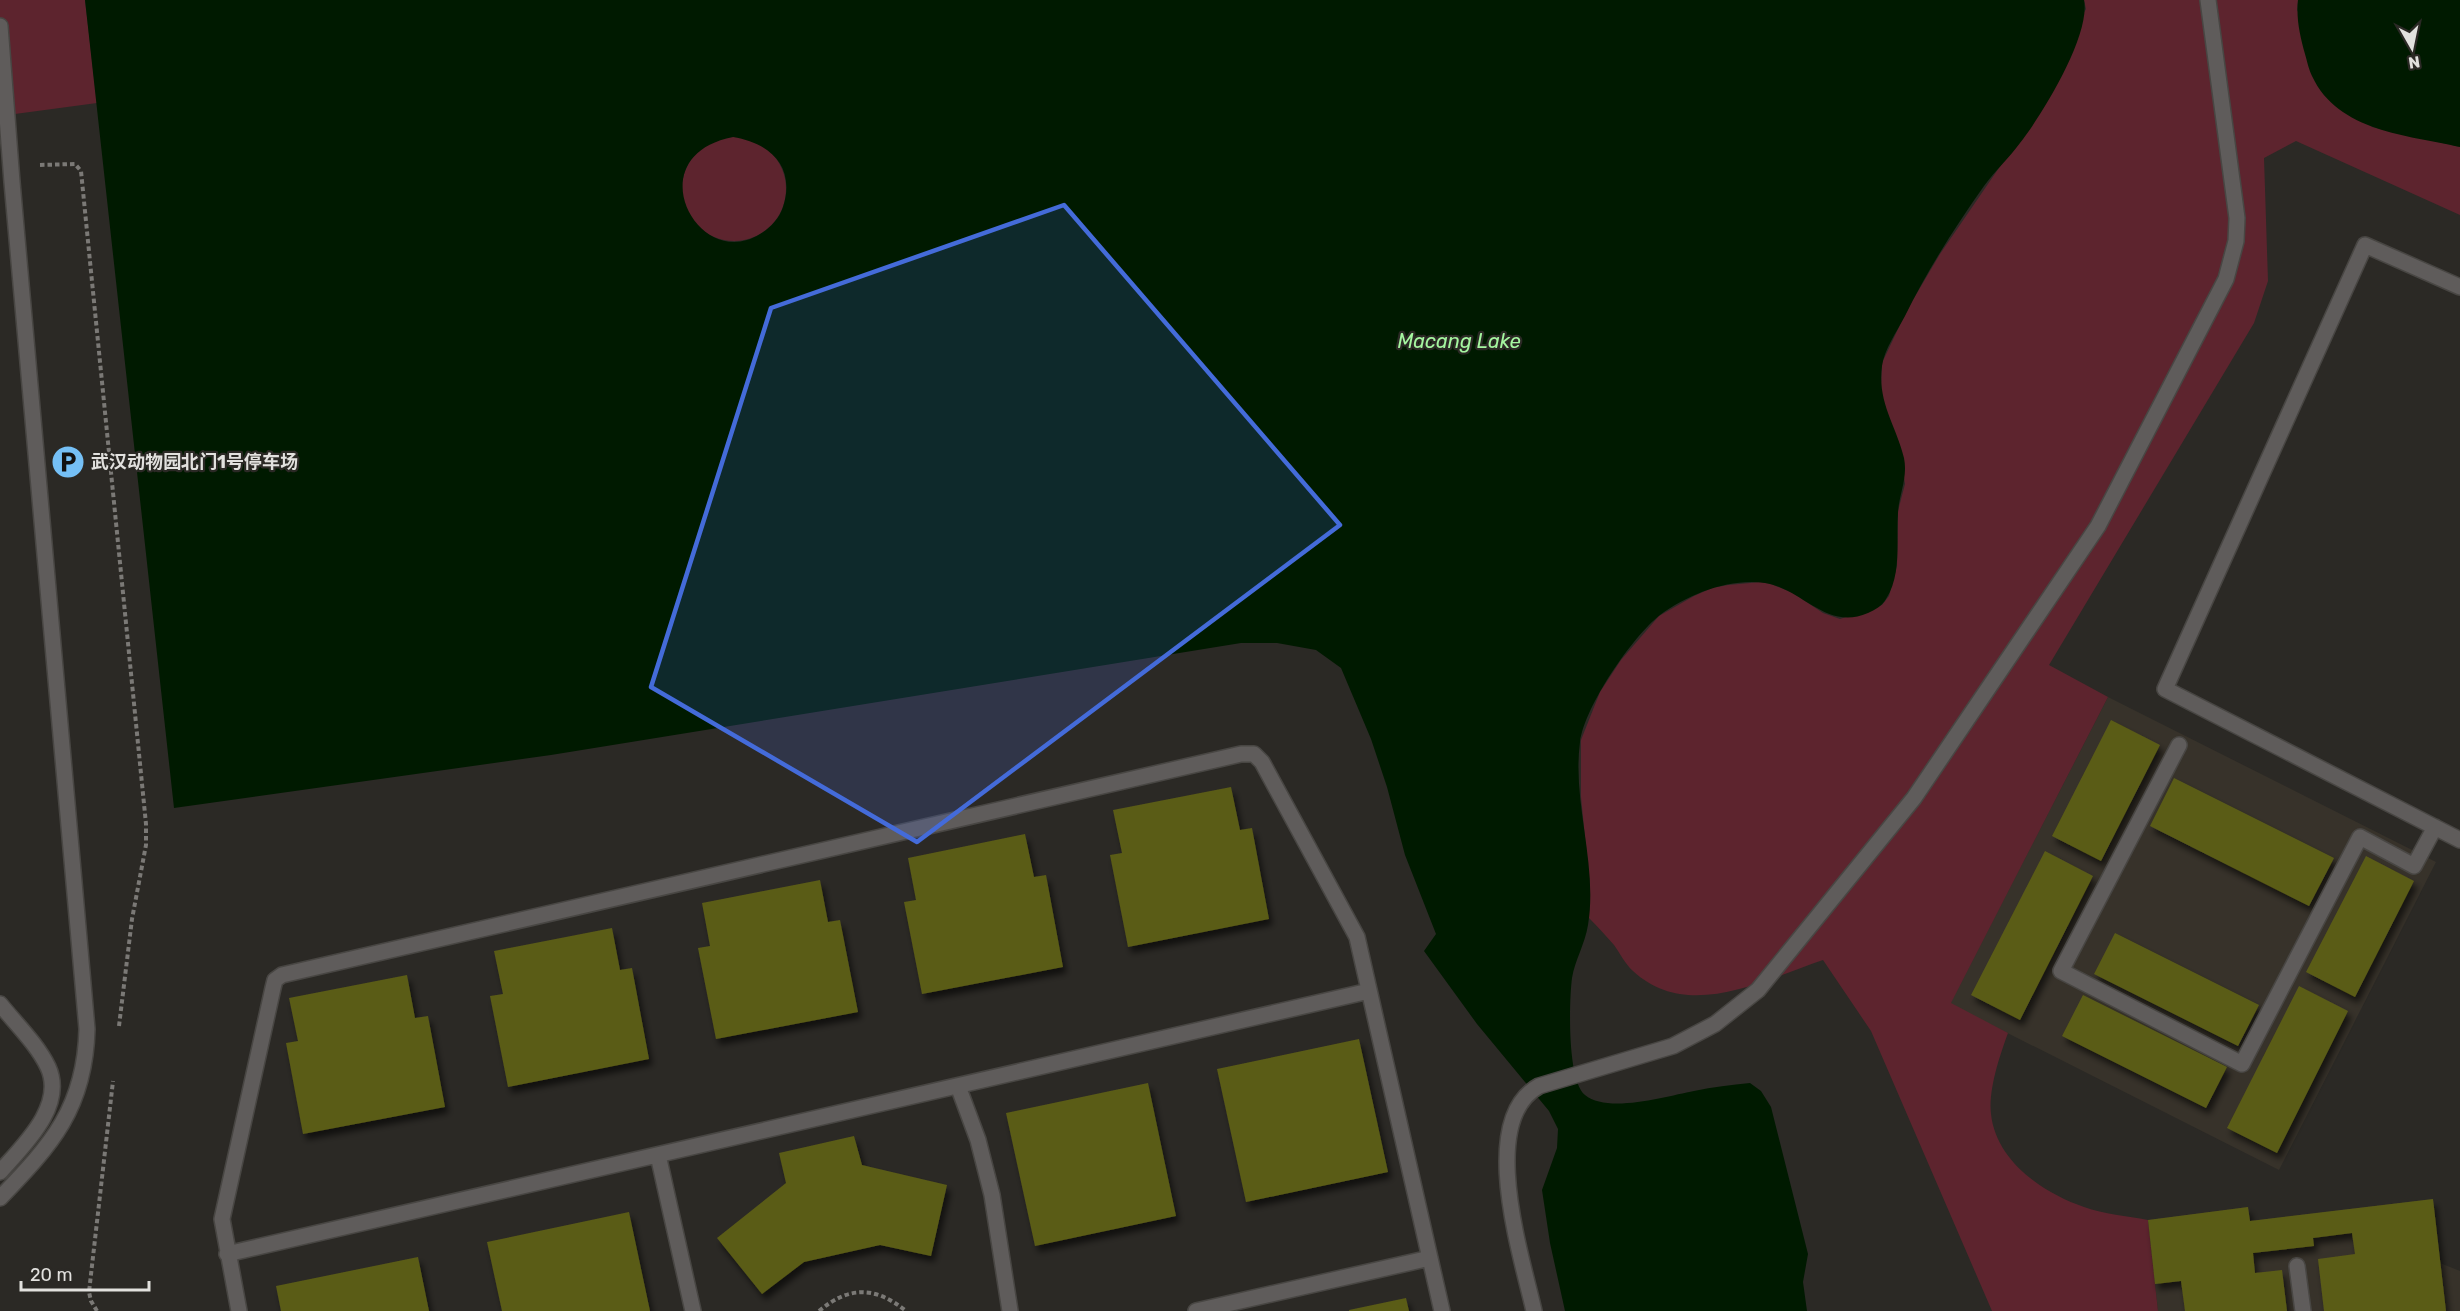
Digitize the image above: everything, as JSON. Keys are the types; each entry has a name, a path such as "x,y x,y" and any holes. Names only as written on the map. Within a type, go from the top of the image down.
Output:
{"lane":[{"path":"1534,1311 1510,1204 1507,1172 1510,1131 1514,1115 1522,1100 1530,1091 1539,1086 1673,1046 1715,1024 1758,990 1914,798 2098,526 2226,279 2236,241 2236,218 2208,0"},
{"path":"0,26 10,165 6,183 87,1029 84,1065 77,1093 68,1114 39,1157 0,1198"},
{"path":"2460,287 2366,245 2165,689 2460,840"},
{"path":"2179,746 2061,971 2242,1064 2360,837 2414,866 2435,827"},
{"path":"239,1311 222,1219 273,988 275,980 282,975 1241,754 1254,754 1262,762 1358,937 1442,1311"},
{"path":"228,1254 1369,991"},
{"path":"0,1004 49,1068 68,1114"},
{"path":"0,1172 24,1145 45,1114 53,1085 49,1068"},
{"path":"958,1086 978,1140 992,1195 1010,1311"},
{"path":"658,1155 693,1311"},
{"path":"1196,1311 1430,1258"},
{"path":"2297,1266 2303,1311"}],"path":[{"path":"10,165 75,164 81,171 146,824 146,845 132,919 118,1037"},
{"path":"97,1311 89,1292 114,1072"},
{"path":"819,1311 834,1299 853,1292 873,1293 891,1299 906,1311"}],"highlighted area":[{"path":"1064,205 1340,525 917,842 651,687 771,308"}],"shaded area":[{"path":"0,0 85,0 97,103 0,116"},
{"path":"2084,0 2298,0 2297,10 2372,127 2460,147 2460,215 2296,141 2264,158 2268,281 2254,323 2049,665 2108,697 1951,1003 2008,1033 1995,1073 1991,1094 1991,1114 1995,1131 2012,1160 2038,1184 2068,1201 2099,1211 2148,1220 2158,1311 1992,1311 1871,1031 1823,960 1751,986 1726,992 1701,995 1677,994 1654,986 1633,971 1614,945 1589,918 1590,887 1581,797 1581,740 1600,692 1621,660 1659,616 1694,596 1712,588 1761,582 1793,593 1823,613 1840,619 1882,605 1889,596 1897,566 1898,511 1905,484 1899,443 1886,413 1881,390 1882,363 1907,310 1940,254 2001,165 2086,9"},
{"path":"734,137 754,141 771,152 782,169 786,189 782,209 771,226 754,237 734,241 714,237 697,226 686,209 682,189 686,169 697,152 714,141"},
{"path":"2108,697 2436,862 2279,1170 1950,1004"},
{"path":"2433,1199 2440,1263 2460,1271 2460,1311 2158,1311 2148,1220 2248,1207 2250,1221"}],"water":[{"name":"Macang Lake","path":"85,0 2084,0 2084,15 2080,33 2073,53 2052,95 2016,149 1984,186 1952,233 1885,354 1882,366 1882,391 1901,446 1905,465 1898,513 1896,568 1891,589 1884,601 1868,613 1853,617 1840,617 1827,613 1779,587 1765,583 1724,585 1696,594 1660,615 1636,639 1600,692 1584,727 1580,742 1579,788 1588,856 1590,902 1587,932 1573,971 1571,989 1572,1058 1579,1087 1585,1095 1608,1103 1638,1102 1708,1088 1750,1083 1761,1091 1771,1107 1808,1254 1803,1282 1807,1311 1565,1311 1550,1243 1542,1190 1557,1148 1558,1129 1549,1111 1477,1024 1424,951 1436,934 1405,855 1387,787 1371,739 1341,668 1316,650 1277,643 1241,643 551,755 174,808","holes":["733,137 746,140 769,151 783,169 786,180 783,207 774,223 760,234 737,242 716,238 699,225 687,207 683,186 688,166 704,148"]},
{"path":"2298,0 2460,0 2460,147 2376,128 2339,109 2324,95 2310,71 2299,27"}],"building":[{"path":"2111,720 2160,745 2101,861 2052,836"},
{"path":"2174,778 2334,858 2309,906 2150,826"},
{"path":"1231,787 1240,830 1252,828 1269,919 1128,947 1110,855 1122,853 1113,810"},
{"path":"1025,834 1034,877 1046,875 1063,967 922,994 904,902 916,900 908,858"},
{"path":"2045,851 2093,876 2020,1020 1971,995"},
{"path":"2366,856 2414,881 2355,997 2306,972"},
{"path":"820,880 828,922 840,920 858,1012 716,1039 698,948 710,946 702,903"},
{"path":"612,928 620,970 632,968 649,1059 508,1087 490,996 503,994 494,951"},
{"path":"2115,933 2259,1005 2238,1046 2094,974"},
{"path":"407,975 415,1018 428,1016 445,1107 303,1134 286,1043 298,1041 289,998"},
{"path":"2299,986 2348,1011 2277,1153 2227,1128"},
{"path":"2083,995 2227,1067 2206,1108 2062,1036"},
{"path":"1359,1039 1388,1172 1246,1202 1217,1069"},
{"path":"1148,1083 1176,1216 1035,1246 1006,1113"},
{"path":"854,1136 862,1165 947,1185 931,1256 880,1245 804,1262 762,1294 717,1238 786,1183 779,1153"},
{"path":"2433,1199 2446,1311 2324,1311 2318,1259 2355,1254 2352,1233 2313,1238 2314,1246 2253,1253 2255,1273 2282,1270 2287,1311 2185,1311 2181,1281 2155,1284 2148,1220 2248,1207 2250,1221"},
{"path":"629,1212 650,1311 502,1311 487,1242"},
{"path":"418,1257 429,1311 281,1311 276,1286"},
{"path":"1406,1298 1409,1311 1349,1311 1349,1310"}],"place":[{"name":"武汉动物园北门1号停车场","path":"68,462"}]}
